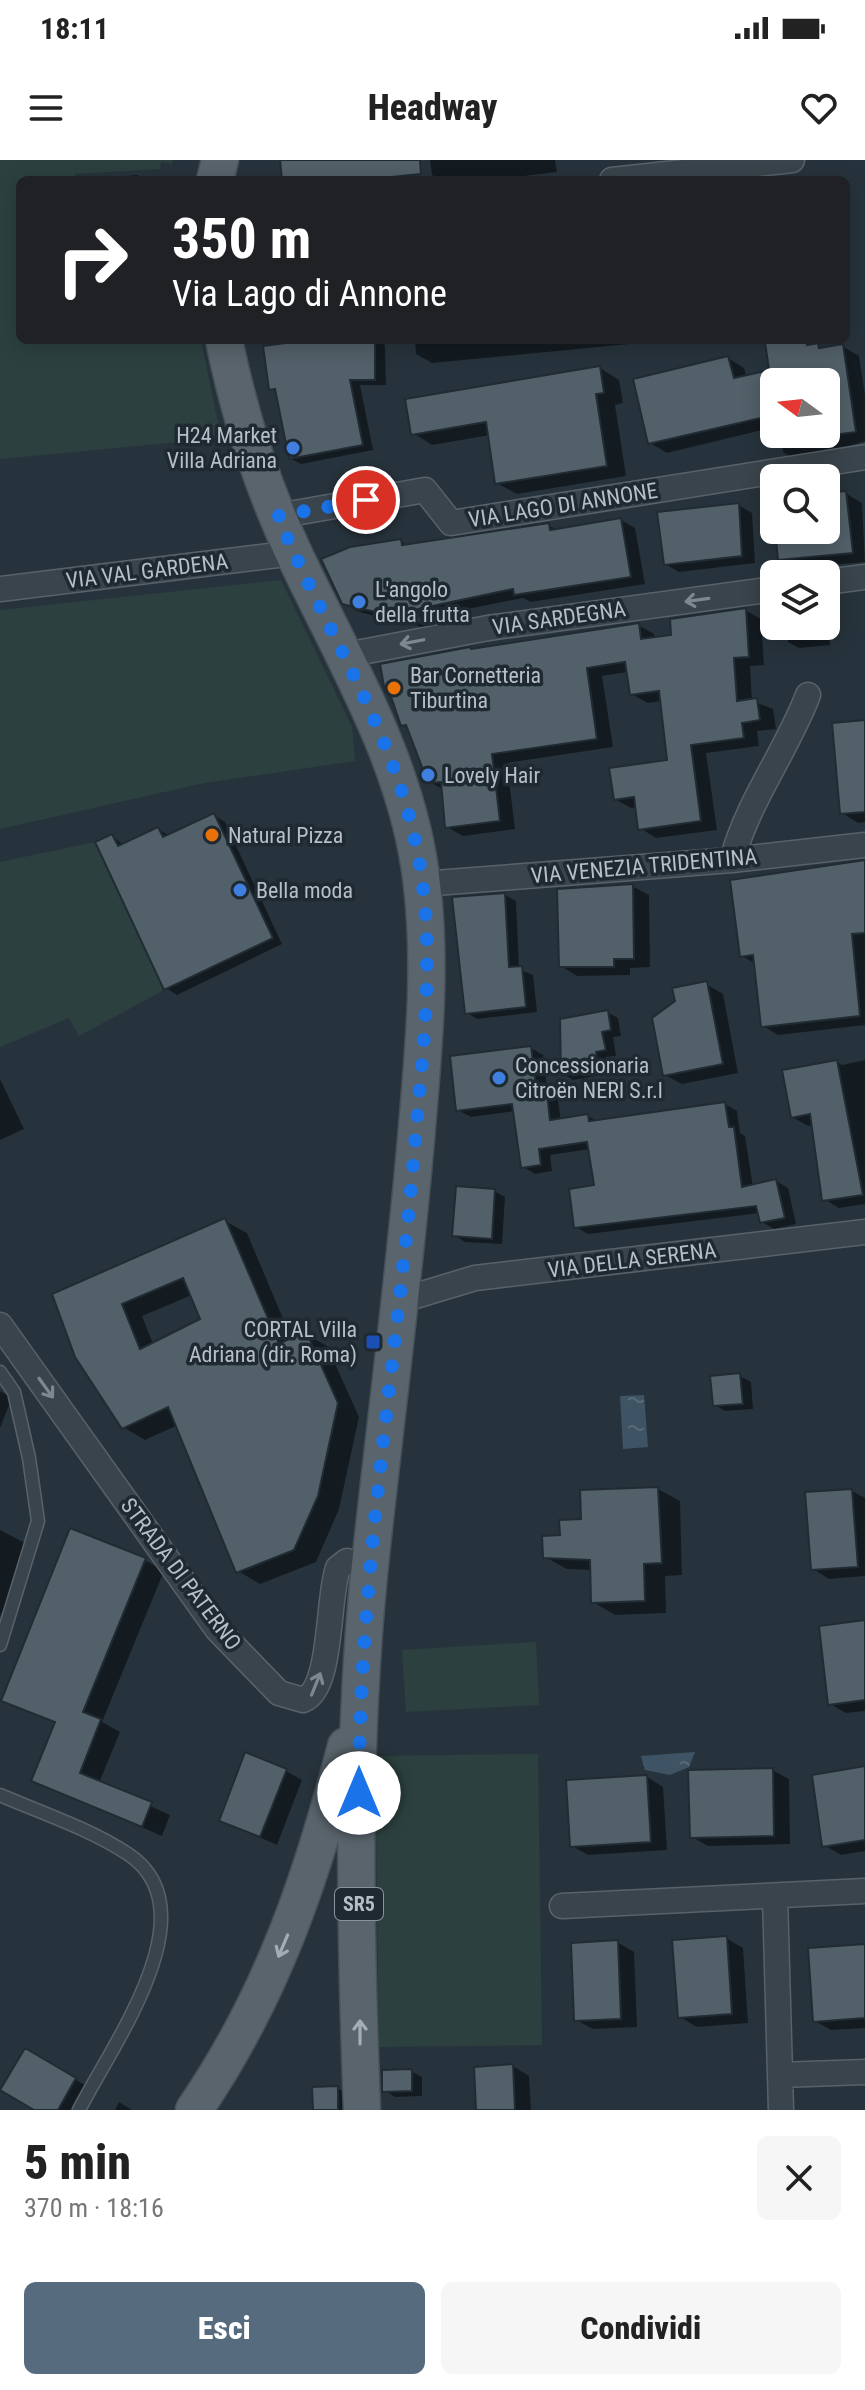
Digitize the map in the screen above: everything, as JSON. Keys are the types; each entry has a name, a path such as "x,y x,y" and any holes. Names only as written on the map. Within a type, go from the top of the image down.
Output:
{"main road":[{"name":"SR5","path":"225,344 246,426 278,516 346,655 398,780 415,837 422,884 426,937 425,1024 402,1300 370,1565 358,1698 362,2110"},
{"name":"SR5","path":"194,2110 262,1993 312,1873 358,1698"},
{"path":"312,1873 338,1876 359,1889"}],"street":[{"path":"648,176 792,160"},
{"name":"VIA LAGO DI ANNONE","path":"278,516 425,490 451,523 865,457"},
{"name":"VIA VAL GARDENA","path":"0,589 294,553"},
{"path":"840,580 865,577"},
{"name":"VIA SARDEGNA","path":"346,655 497,626 760,591"},
{"path":"732,860 744,822 793,733 808,695"},
{"name":"VIA VENEZIA TRIDENTINA","path":"422,884 732,860 865,845"},
{"name":"VIA DELLA SERENA","path":"402,1300 475,1278 865,1232"},
{"name":"STRADA DI PATERNO","path":"0,1325 217,1629 282,1696 300,1701 314,1694 321,1676 338,1568 347,1561 370,1565"},
{"path":"562,1906 865,1891"},
{"path":"775,1896 781,2110"},
{"path":"780,2075 865,2072"}],"lane":[{"path":"0,1372 14,1392 29,1458 38,1521 0,1645"},
{"path":"0,1795 129,1855 157,1883 160,1892 162,1930 151,1967 79,2110"}],"green space":[{"path":"0,160 173,160 172,164 161,162 160,169 75,176 16,176 16,344 202,344 221,438 0,459"},
{"path":"281,580 352,727 355,761 204,783 0,829 0,610"},
{"path":"95,842 164,990 79,1036 69,1018 0,1047 0,862"},
{"path":"536,1642 539,1705 406,1712 402,1650"},
{"path":"538,1754 542,2045 379,2047 375,1756"}],"water":[{"path":"644,1395 648,1447 623,1449 620,1396"},
{"path":"695,1752 689,1767 670,1775 645,1770 641,1756"}],"building":[{"path":"280,160 420,160 421,174 401,176 282,176"},
{"path":"375,344 375,380 350,380 363,445 289,459 275,389 269,390 263,346"},
{"path":"765,344 818,344 819,348 843,344 856,432 840,434 840,368 769,368"},
{"path":"728,356 734,378 760,372 760,418 648,444 633,379"},
{"path":"600,366 604,393 596,394 607,466 495,484 486,422 411,435 405,399"},
{"path":"846,491 853,553 778,560 776,544 840,544 840,492"},
{"path":"739,503 742,556 664,565 657,512"},
{"path":"621,518 631,577 514,595 513,589 418,609 421,623 342,604 321,559 350,547 401,539 402,545 549,523 550,530"},
{"path":"746,608 749,657 734,658 737,701 757,698 760,720 742,723 744,738 691,745 701,821 638,830 634,797 614,800 609,768 667,760 659,691 630,695 625,662 587,668 597,739 492,754 500,821 445,828 441,782 428,783 406,725 401,726 389,691 385,692 380,664 470,647 639,623 641,639 671,635 670,619"},
{"path":"865,720 865,812 840,814 832,723"},
{"path":"214,813 273,938 164,990 95,842 112,834 118,846 158,827 163,837"},
{"path":"865,860 865,933 852,934 860,1016 761,1027 753,955 740,957 730,880"},
{"path":"633,884 634,959 614,959 614,967 559,967 557,889"},
{"path":"505,893 509,967 522,966 526,1007 465,1014 452,897"},
{"path":"707,981 723,1064 663,1076 652,1018 675,1001 672,988"},
{"path":"608,1010 611,1030 602,1032 606,1050 596,1052 599,1068 561,1075 560,1019"},
{"path":"531,1046 536,1086 546,1085 550,1120 588,1114 589,1121 725,1102 729,1127 734,1127 742,1187 776,1179 785,1218 760,1223 756,1206 574,1228 569,1189 594,1185 587,1142 539,1149 541,1165 521,1168 512,1104 456,1111 450,1056"},
{"path":"837,1060 863,1195 822,1201 810,1114 791,1118 782,1070"},
{"path":"456,1186 495,1189 492,1239 452,1236"},
{"path":"225,1218 279,1344 306,1331 338,1403 318,1496 294,1550 236,1573 168,1407 122,1429 75,1357 52,1294","holes":["183,1278 200,1319 140,1349 122,1304"]},
{"path":"740,1373 743,1404 713,1406 710,1376"},
{"path":"658,1487 662,1563 644,1564 645,1601 591,1603 590,1560 543,1558 542,1536 560,1535 559,1520 581,1519 580,1490"},
{"path":"852,1489 858,1567 811,1570 805,1492"},
{"path":"70,1528 146,1558 83,1712 101,1719 80,1773 152,1802 142,1827 31,1781 55,1722 1,1701"},
{"path":"865,1620 865,1700 828,1705 819,1626"},
{"path":"245,1752 287,1769 260,1837 219,1821"},
{"path":"865,1766 865,1840 822,1847 812,1775"},
{"path":"773,1768 774,1836 690,1838 688,1770"},
{"path":"647,1775 651,1842 570,1847 566,1780"},
{"path":"727,1936 732,2014 678,2018 672,1940"},
{"path":"618,1940 621,2019 574,2021 571,1943"},
{"path":"865,1944 865,2018 813,2022 808,1948"},
{"path":"25,2048 76,2078 58,2110 34,2110 0,2090"},
{"path":"513,2064 515,2110 476,2110 474,2067"},
{"path":"412,2069 412,2091 382,2092 382,2070"},
{"path":"338,2086 338,2110 313,2110 312,2087"}],"place":[{"name":"H24 Market Villa Adriana","path":"293,448"},
{"name":"L'angolo della frutta","path":"359,602"},
{"name":"Bar Cornetteria Tiburtina","path":"394,688"},
{"name":"Lovely Hair","path":"428,775"},
{"name":"Natural Pizza","path":"212,835"},
{"name":"Bella moda","path":"240,890"},
{"name":"Concessionaria Citroën NERI S.r.l","path":"499,1078"},
{"name":"CORTAL Villa Adriana (dir. Roma)","path":"373,1342"}],"route":[{"path":"359,1793 358,1698 371,1552 402,1300 424,1040 426,925 415,837 398,780 346,655 278,516 366,500"}]}
